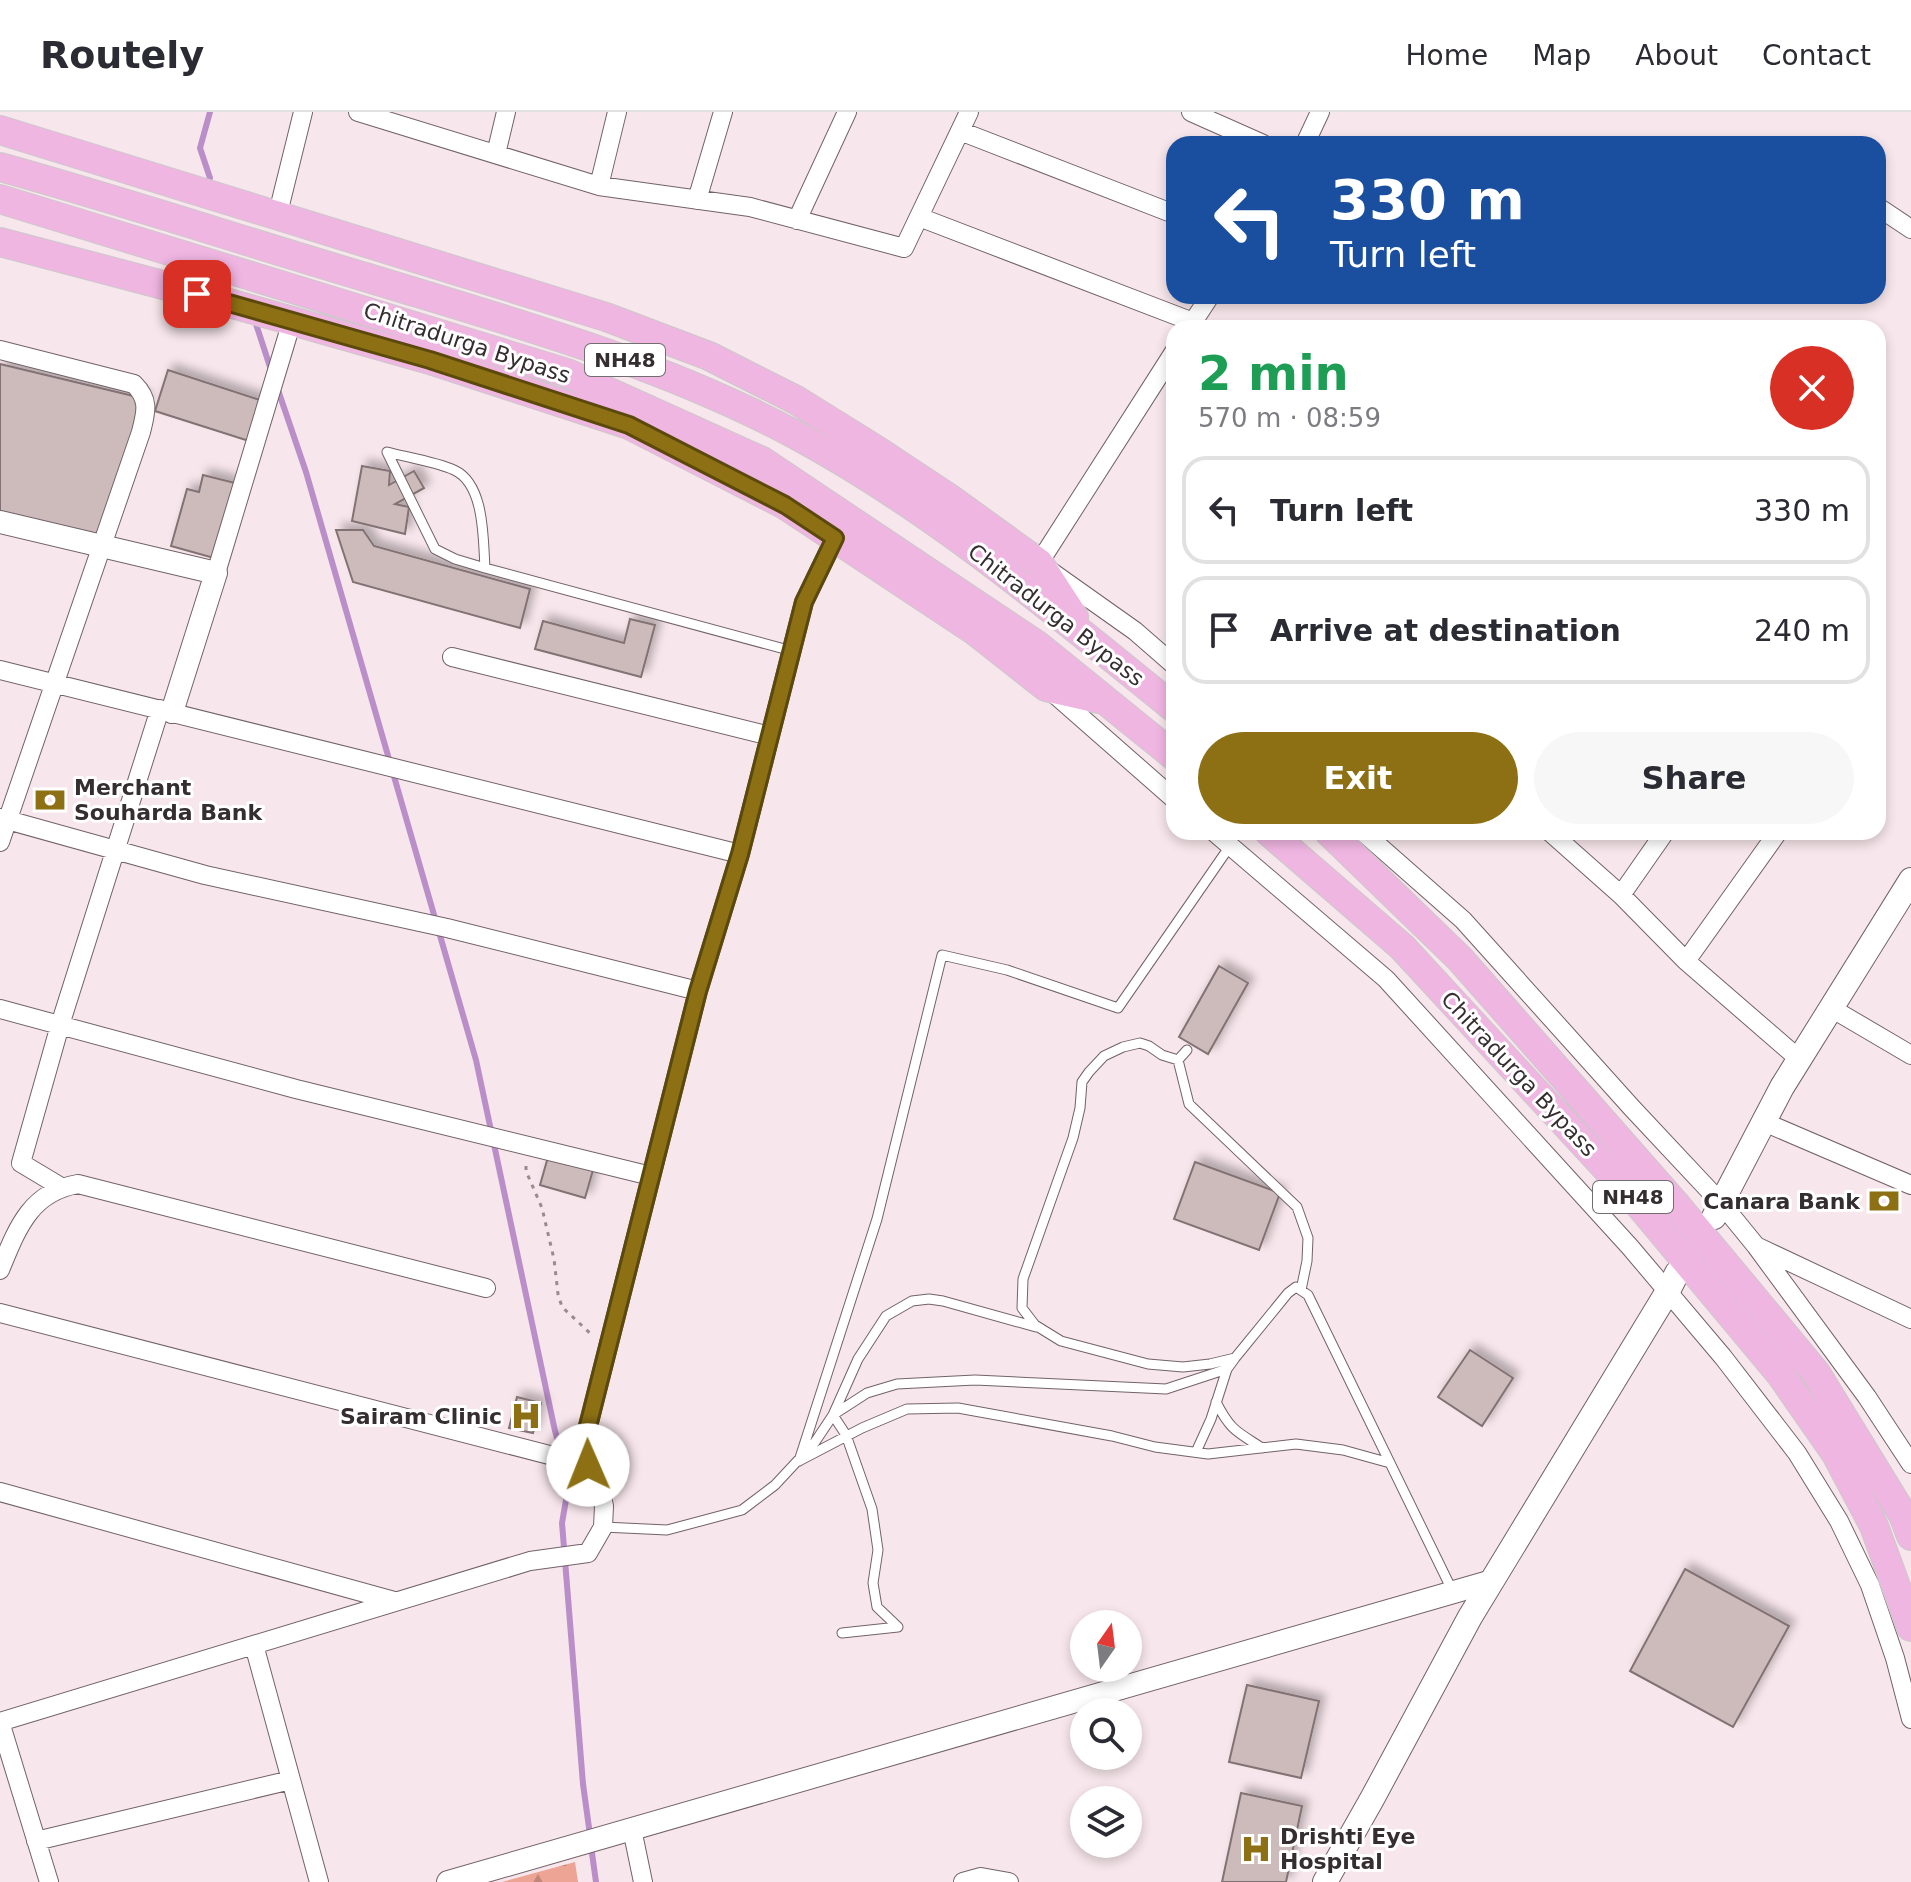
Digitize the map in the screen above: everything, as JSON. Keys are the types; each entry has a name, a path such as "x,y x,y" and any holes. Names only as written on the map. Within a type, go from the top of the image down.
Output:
{"main road":[{"path":"0,130 606,317 709,356 796,400 878,451 1039,563 1088,639"},
{"name":"Chitradurga Bypass","path":"0,167 111,198 548,333 728,401 865,475 1004,571 1166,702"},
{"name":"Chitradurga Bypass","path":"0,199 567,373 762,461 1037,645 1166,750"},
{"path":"0,242 430,360 629,425 785,505 975,631 1046,687 1103,700"},
{"name":"Chitradurga Bypass","path":"1278,840 1402,947 1631,1195 1781,1375 1836,1454 1874,1526 1911,1627"},
{"name":"Chitradurga Bypass","path":"1337,840 1460,959 1678,1207 1816,1373 1903,1515 1911,1536"},
{"path":"1718,1210 1782,1087 1911,880"},
{"path":"1325,1882 1470,1617 1672,1282"}],"street":[{"path":"277,217 303,112"},
{"path":"358,112 402,118 496,154 599,186 750,207 904,248 969,112"},
{"path":"496,154 506,112"},
{"path":"599,186 617,112"},
{"path":"697,200 723,112"},
{"path":"797,220 847,112"},
{"path":"1191,112 1245,136"},
{"path":"1309,136 1320,112"},
{"path":"960,131 1166,211"},
{"path":"1886,212 1911,229"},
{"path":"919,217 1178,320"},
{"path":"61,1187 21,1163 114,850 216,573 292,321"},
{"path":"0,350 134,384 143,394 145,416 4,819 0,842"},
{"path":"1166,365 1039,563 1135,631 1166,658"},
{"path":"0,522 216,573"},
{"path":"49,1882 0,1722 530,1561 588,1553 603,1527 604,1506 599,1483 588,1465 585,1438 698,991 740,854 804,602 835,538"},
{"path":"452,657 770,736"},
{"path":"0,670 740,854"},
{"path":"1046,687 1166,792"},
{"path":"4,819 205,875 447,928 698,991"},
{"path":"1223,840 1386,979 1620,1235 1672,1282 1723,1357 1797,1453 1839,1521 1870,1585 1895,1658 1911,1719"},
{"path":"1372,840 1463,920 1632,1108 1718,1210 1756,1246 1867,1397 1911,1464"},
{"path":"1559,840 1621,895 1686,961 1799,1059"},
{"path":"1621,895 1659,840"},
{"path":"1686,961 1772,840"},
{"path":"1831,1008 1911,1055"},
{"path":"0,1009 296,1089 651,1176"},
{"path":"1764,1122 1911,1185"},
{"path":"0,1270 24,1217 39,1200 61,1187 78,1184 486,1288"},
{"path":"1756,1246 1911,1319"},
{"path":"0,1313 588,1465"},
{"path":"0,1492 396,1601"},
{"path":"448,1882 1492,1581"},
{"path":"254,1645 319,1882"},
{"path":"36,1841 291,1780"},
{"path":"632,1829 643,1882"},
{"path":"963,1882 981,1877 1009,1882"}],"lane":[{"path":"485,568 479,509 466,479 455,470 387,452 435,549 455,559 485,568 792,651"},
{"path":"799,1461 877,1219 942,955 1007,970 1118,1008 1230,846"},
{"path":"1178,1060 1140,1043 1104,1056 1082,1082 1073,1138 1023,1279 1022,1308 1035,1325 1061,1341 1148,1364 1183,1367 1235,1358"},
{"path":"1178,1060 1187,1050"},
{"path":"1178,1060 1189,1104 1297,1207 1308,1238 1301,1290"},
{"path":"1196,1452 1211,1419 1227,1369 1296,1287 1308,1295 1453,1592"},
{"path":"603,1527 667,1530 742,1510 775,1485 815,1442 833,1415 858,1359 886,1316 912,1301 943,1301 1041,1329"},
{"path":"833,1415 867,1393 897,1384 975,1380 1166,1389 1227,1369"},
{"path":"1216,1402 1227,1423 1262,1448"},
{"path":"799,1461 846,1435 907,1409 958,1408 1112,1436 1155,1447 1208,1454 1296,1444 1361,1453 1390,1463"},
{"path":"833,1415 846,1435 872,1509 878,1550 873,1583 877,1607 898,1627 842,1633"}],"path":[{"path":"530,1147 526,1171 542,1208 562,1307 588,1329 607,1353"}],"green space":[{"path":"575,1862 578,1882 502,1882"}],"building":[{"path":"0,364 146,399 99,537 0,514"},
{"path":"168,370 263,401 249,441 155,411"},
{"path":"362,466 390,471 389,485 414,471 424,488 395,504 409,507 405,534 352,521"},
{"path":"203,475 235,483 214,558 171,546 187,489 199,492"},
{"path":"336,530 363,530 374,546 530,589 520,628 353,582"},
{"path":"630,619 655,625 641,677 535,649 543,621 624,643"},
{"path":"1219,966 1248,983 1208,1054 1179,1037"},
{"path":"548,1157 593,1170 585,1198 540,1185"},
{"path":"1195,1162 1280,1193 1259,1250 1174,1219"},
{"path":"1470,1350 1513,1378 1482,1426 1438,1397"},
{"path":"517,1397 541,1403 533,1433 509,1428"},
{"path":"1685,1569 1789,1626 1733,1727 1630,1671"},
{"path":"1247,1685 1319,1701 1301,1778 1229,1762"},
{"path":"1241,1793 1302,1806 1286,1882 1222,1882"}],"waterway":[{"path":"210,112 200,148 210,178"},
{"path":"255,321 272,373"},
{"path":"277,387 306,472 476,1060 562,1454"},
{"path":"566,1464 570,1477 562,1523 583,1784 590,1835"},
{"path":"591,1846 596,1882"}],"place":[{"name":"Merchant Souharda Bank","path":"50,800"},
{"name":"Canara Bank","path":"1884,1201"},
{"name":"Sairam Clinic","path":"526,1416"},
{"name":"Drishti Eye Hospital","path":"1256,1849"}],"route":[{"path":"197,294 430,360 629,425 785,505 835,538 804,602 740,854 698,991 585,1438 588,1465"}]}
